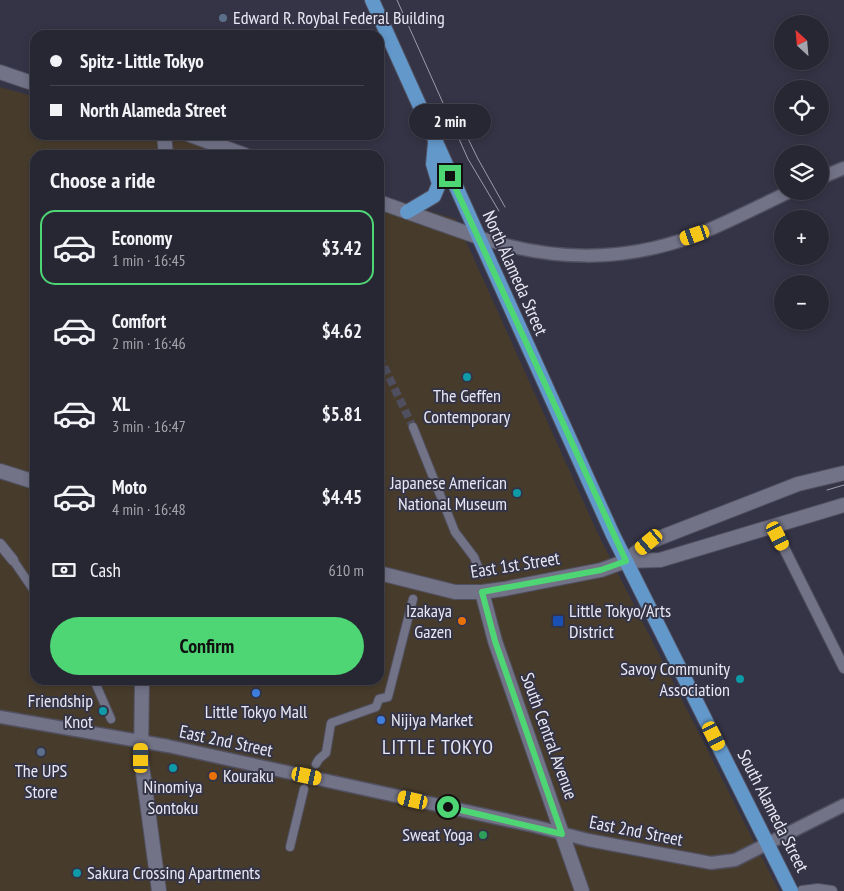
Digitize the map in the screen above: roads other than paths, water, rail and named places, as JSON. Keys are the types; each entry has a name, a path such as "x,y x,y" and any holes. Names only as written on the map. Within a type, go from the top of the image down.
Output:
{"main road":[{"name":"North Alameda Street","path":"372,0 626,561"},
{"path":"0,72 30,82"},
{"path":"204,140 231,150"},
{"path":"406,212 429,201 439,184 433,164 436,142"},
{"path":"384,204 478,237"},
{"path":"0,472 30,481"},
{"name":"East 1st Street","path":"626,561 649,542 798,484 844,472"},
{"name":"East 1st Street","path":"384,574 455,592 482,592 601,570 626,561 660,560 844,505"},
{"name":"South Alameda Street","path":"626,561 792,891"},
{"name":"South Central Avenue","path":"482,592 495,641 582,891"},
{"path":"142,685 141,758 159,891"}],"street":[{"path":"829,174 844,168"},
{"path":"478,237 508,247 560,256 582,257 632,252 655,248 695,235 774,199"},
{"path":"412,427 455,532 474,557 481,574"},
{"path":"773,526 844,668"},
{"path":"0,544 30,585"},
{"path":"316,764 319,758 326,753 332,723 376,707 379,699 388,697 413,599"},
{"path":"96,685 111,719"},
{"name":"East 2nd Street","path":"0,717 141,742 562,834 711,863 735,860 844,805"},
{"path":"290,847 304,789"},
{"path":"802,891 818,889 832,891"}],"tunnel":[{"path":"384,366 413,427"}],"tram line":[{"path":"397,0 468,159 499,211"},
{"path":"456,114 478,159 505,207"},
{"path":"827,490 844,485"}],"place":[{"name":"Edward R. Roybal Federal Building","path":"223,18"},
{"name":"The Geffen Contemporary","path":"467,377"},
{"name":"Japanese American National Museum","path":"517,493"},
{"name":"Izakaya Gazen","path":"462,621"},
{"name":"Little Tokyo/Arts District","path":"558,621"},
{"name":"Savoy Community Association","path":"740,679"},
{"name":"Little Tokyo Mall","path":"256,693"},
{"name":"Friendship Knot","path":"103,711"},
{"name":"Nijiya Market","path":"381,720"},
{"name":"The UPS Store","path":"41,752"},
{"name":"Ninomiya Sontoku","path":"173,768"},
{"name":"Kouraku","path":"213,776"},
{"name":"Sweat Yoga","path":"483,835"},
{"name":"Sakura Crossing Apartments","path":"77,873"}],"district":[{"name":"LITTLE TOKYO","path":"438,747"}]}
